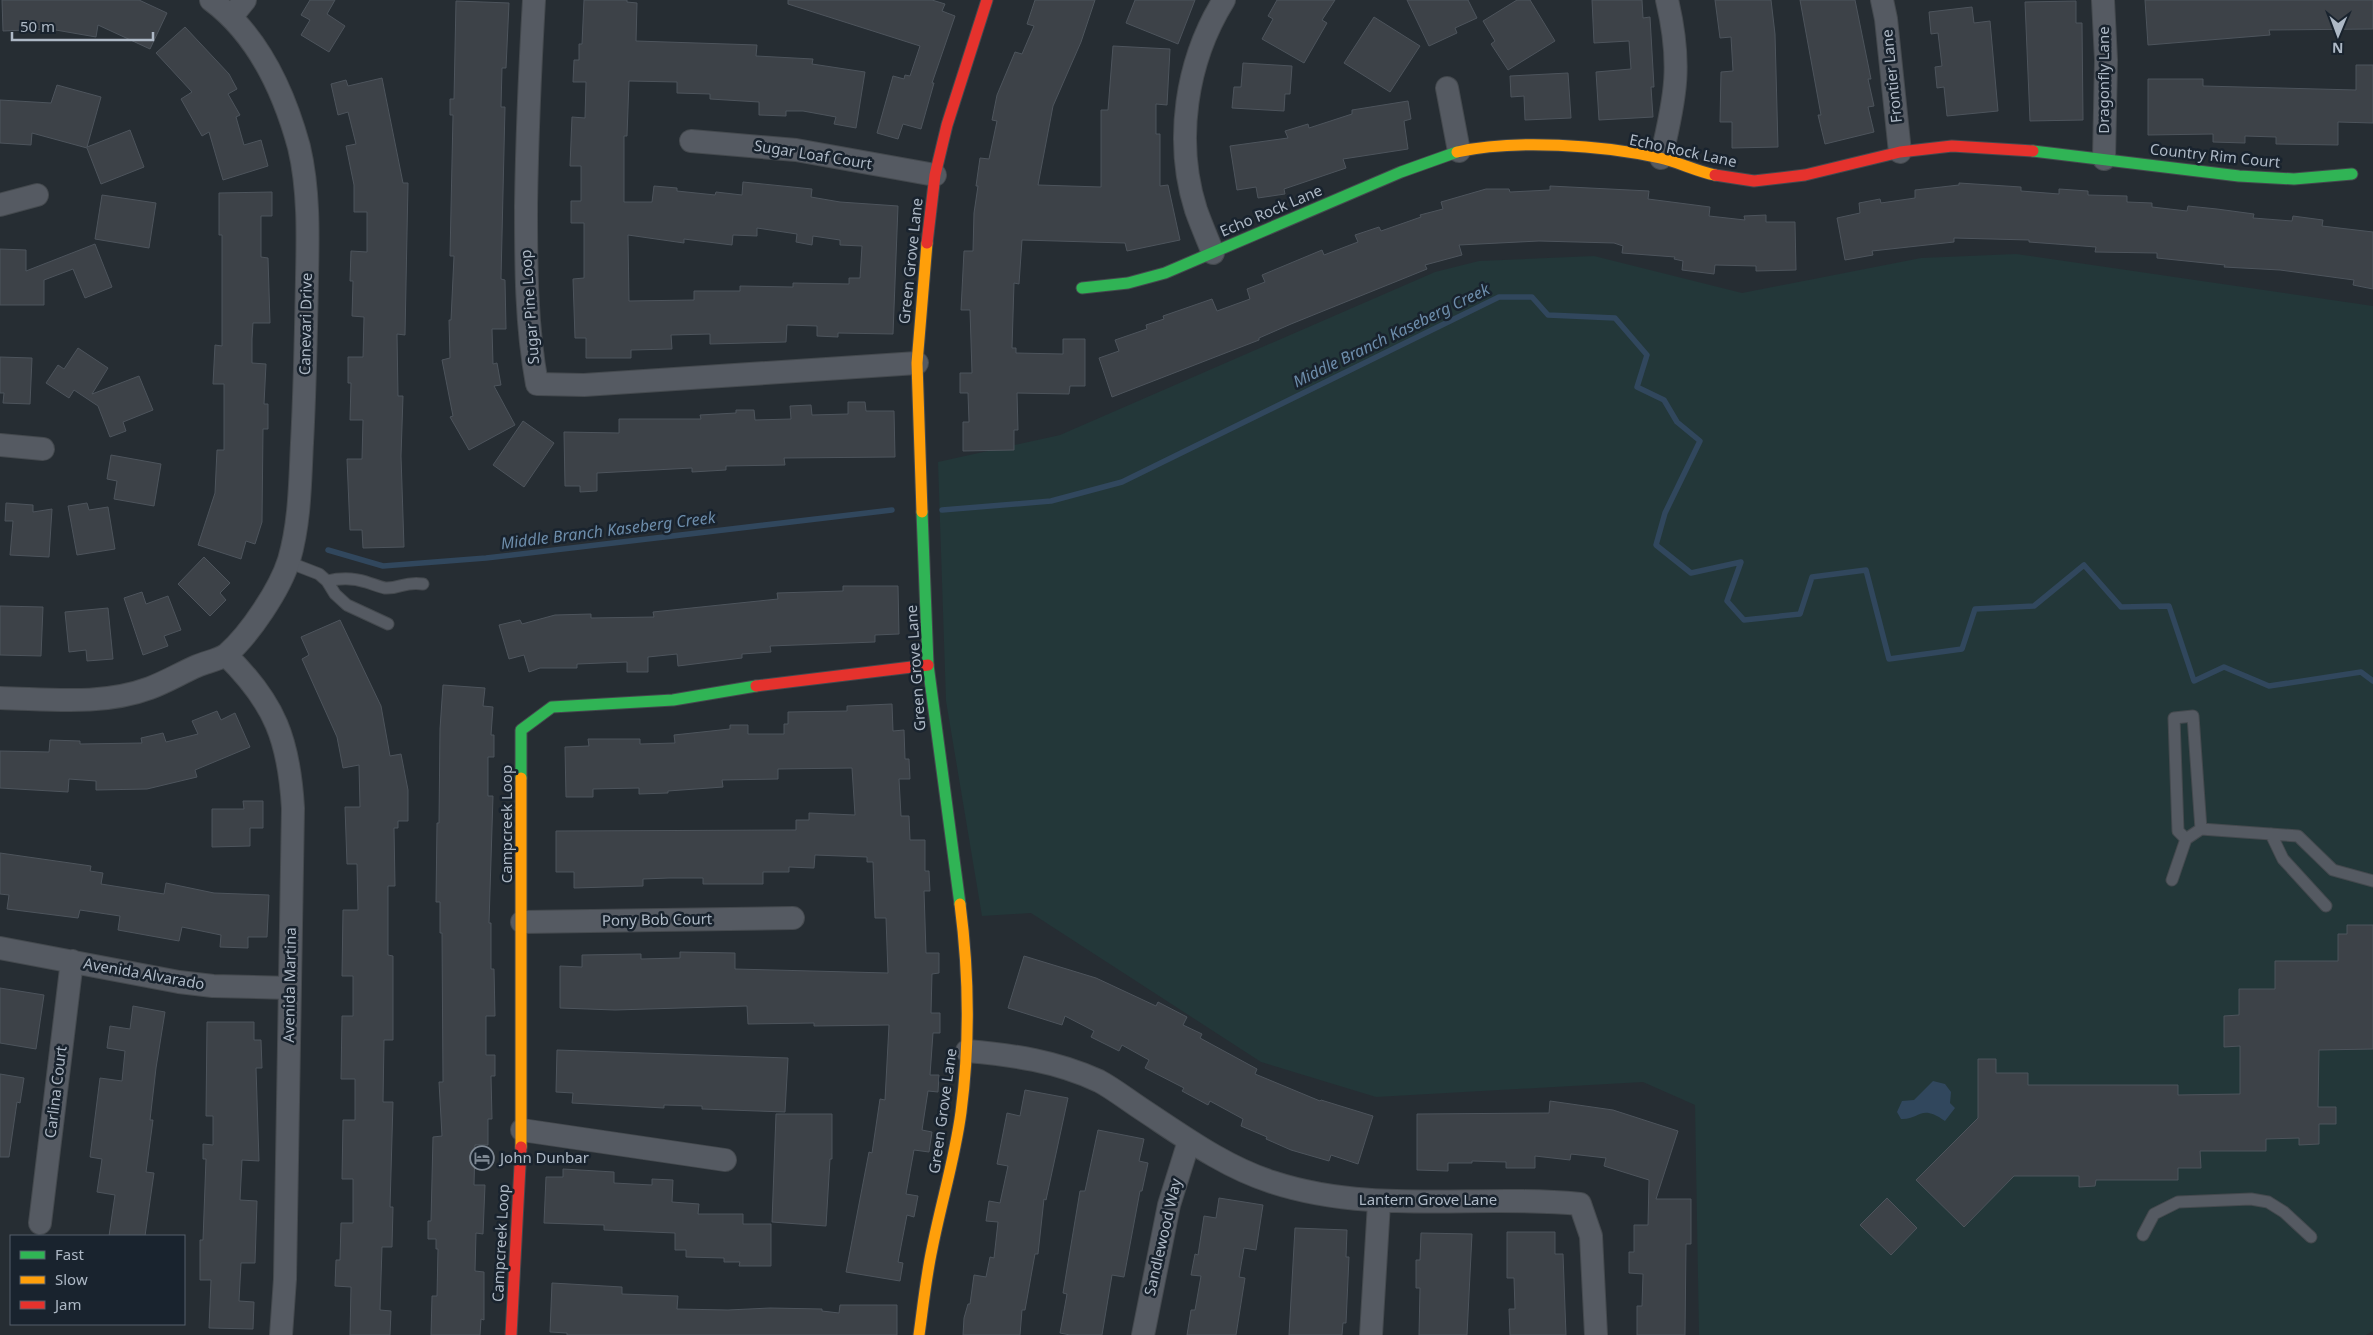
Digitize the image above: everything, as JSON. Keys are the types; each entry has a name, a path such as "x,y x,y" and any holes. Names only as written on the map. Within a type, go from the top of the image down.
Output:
{"street":[{"name":"Canevari Drive","path":"211,0 238,8 284,103 299,148 306,186 306,382 297,532 282,580 263,612 226,655"},
{"name":"Sugar Pine Loop","path":"534,0 527,113 526,242 530,343 537,384 584,385 917,363"},
{"name":"Green Grove Lane","path":"919,1335 932,1249 948,1184 961,1113 967,1051 966,966 961,913 928,665 917,363 920,309 935,175 947,125 986,0"},
{"path":"1213,253 1196,209 1188,169 1186,127 1189,88 1199,50 1224,0"},
{"path":"1661,158 1673,110 1677,72 1674,30 1667,0"},
{"name":"Frontier Lane","path":"1882,0 1886,19 1900,152"},
{"name":"Dragonfly Lane","path":"2103,0 2106,60 2104,159"},
{"path":"1447,88 1458,151"},
{"name":"Sugar Loaf Court","path":"690,141 796,150 935,175"},
{"name":"Echo Rock Lane","path":"1082,288 1128,283 1165,273 1401,172 1458,151 1510,146 1567,147 1661,158 1699,172 1754,180 1805,175 1900,152 1952,146 2012,149 2104,159"},
{"name":"Country Rim Court","path":"2104,159 2239,176 2294,179 2352,174"},
{"path":"0,205 37,195"},
{"path":"0,445 43,449"},
{"path":"0,698 77,700 126,695 149,688 196,666 226,655"},
{"name":"Avenida Martina","path":"226,655 246,675 267,704 287,752 294,808 284,1279 281,1335"},
{"name":"Campcreek Loop","path":"512,1335 522,1130 521,730 552,707 673,700 787,681 928,665"},
{"name":"Pony Bob Court","path":"522,922 793,918"},
{"name":"Avenida Alvarado","path":"0,948 196,984 290,988"},
{"name":"Carlina Court","path":"40,1223 72,961"},
{"name":"Lantern Grove Lane","path":"967,1051 1010,1054 1052,1063 1100,1082 1188,1141 1227,1163 1270,1182 1319,1196 1379,1202 1534,1200 1580,1204 1590,1236 1596,1335"},
{"path":"522,1130 725,1160"},
{"name":"Sandlewood Way","path":"1143,1335 1169,1205 1188,1141"},
{"path":"1372,1335 1379,1202"}],"lane":[{"path":"288,562 318,574 327,581 347,605 388,624"},
{"path":"327,581 340,578 364,581 383,588 393,588 405,582 423,584"},
{"path":"2186,839 2178,832 2174,718 2193,716 2200,829"},
{"path":"2172,880 2186,839 2200,829 2298,836 2333,870 2373,881"},
{"path":"2271,834 2283,859 2326,906"},
{"path":"2143,1235 2154,1214 2178,1202 2251,1198 2268,1202 2284,1212 2311,1237"}],"green space":[{"path":"2016,254 2373,306 2373,1331 2366,1335 1699,1335 1695,1105 1643,1082 1376,1097 1261,1062 1031,913 982,916 946,701 938,462 1060,435 1435,272 1479,261 1594,256 1742,293 1921,258"}],"water":[{"path":"1933,1081 1945,1084 1951,1092 1950,1103 1955,1108 1945,1121 1930,1113 1901,1119 1897,1112 1902,1101 1914,1100"}],"building":[{"path":"2,0 139,0 167,13 150,49 98,25 96,37 50,29 3,31"},
{"path":"310,0 335,0 327,14 345,26 329,52 301,35 310,20 301,15"},
{"path":"584,0 627,0 627,2 637,3 636,41 757,45 756,56 813,59 812,64 865,72 856,128 834,124 836,117 803,111 786,111 786,116 759,115 759,102 710,99 710,94 677,93 677,82 629,81 627,136 624,136 624,202 652,202 654,186 677,188 677,191 715,195 716,192 742,195 743,182 812,189 811,197 840,202 898,206 893,334 838,333 838,337 817,336 817,326 787,325 786,342 710,344 710,334 671,335 672,349 631,350 631,358 586,358 586,338 575,338 573,279 584,278 584,223 571,223 571,201 581,201 581,166 570,166 572,117 585,118 586,82 573,82 574,60 579,60 579,44 582,44","holes":["757,228 797,234 796,242 812,245 813,236 840,240 840,245 862,246 860,278 849,278 849,284 793,283 793,287 740,286 740,291 694,291 694,300 629,301 628,235 684,243 684,239 732,245 733,235 757,236"]},
{"path":"788,0 932,0 945,4 942,11 955,16 932,83 934,83 921,129 903,124 898,139 877,133 893,76 904,79 905,75 910,76 920,46 788,4"},
{"path":"1035,0 1095,0 1081,42 1053,106 1038,185 1101,187 1101,110 1108,110 1113,46 1170,49 1167,105 1156,104 1156,134 1160,134 1160,186 1168,185 1180,240 1127,251 1125,243 1022,240 1019,284 1014,283 1012,348 1016,348 1016,353 1063,354 1063,339 1085,339 1085,386 1070,386 1069,394 1017,393 1018,430 1014,430 1014,450 963,451 963,422 969,422 968,393 960,393 960,373 972,373 970,310 961,310 964,251 973,251 974,213 978,186 976,186 980,158 989,159 997,121 992,120 997,95 1015,52 1022,54 1034,26 1027,24"},
{"path":"1135,0 1195,0 1178,44 1126,23"},
{"path":"1277,0 1335,0 1322,20 1327,23 1304,63 1262,39 1273,19 1268,16"},
{"path":"1407,0 1468,0 1477,18 1455,28 1457,33 1429,46"},
{"path":"1517,0 1530,0 1555,41 1508,70 1491,44 1495,41 1483,21"},
{"path":"1592,0 1642,0 1643,18 1650,17 1654,87 1651,87 1653,117 1599,120 1596,72 1631,69 1629,41 1594,43"},
{"path":"1715,0 1771,0 1775,34 1778,147 1732,148 1732,122 1720,122 1721,72 1733,71 1731,37 1720,38"},
{"path":"1800,0 1855,0 1871,79 1868,79 1874,106 1868,107 1874,132 1825,144 1818,115 1821,115"},
{"path":"2145,0 2373,0 2373,29 2269,30 2270,35 2148,45"},
{"path":"456,1 509,3 506,68 502,68 501,107 505,107 501,279 505,280 506,329 492,329 493,364 497,363 501,385 494,386 515,425 469,450 450,417 453,416 442,360 450,358 449,320 451,320 454,256 450,256 453,115 450,115 450,99 454,99"},
{"path":"2076,1 2076,23 2082,23 2083,120 2030,121 2025,2"},
{"path":"1972,7 1974,23 1990,21 1998,111 1947,116 1944,87 1937,88 1935,67 1942,66 1938,33 1931,34 1929,12"},
{"path":"1374,17 1420,46 1390,92 1344,63"},
{"path":"185,27 229,74 237,89 228,94 240,115 236,117 244,145 261,140 268,166 223,180 209,132 202,136 181,99 192,92 156,53"},
{"path":"1243,63 1292,66 1290,94 1285,94 1284,111 1232,108 1234,87 1241,87"},
{"path":"2356,65 2373,65 2373,123 2338,122 2338,145 2276,144 2276,137 2245,136 2245,143 2213,142 2213,134 2148,135 2148,79 2203,79 2203,86 2356,90"},
{"path":"1568,73 1571,118 1525,120 1524,96 1511,97 1510,76"},
{"path":"382,78 403,183 408,183 405,335 397,334 398,396 403,396 401,456 404,547 363,548 362,530 350,530 347,459 362,459 363,420 350,420 351,383 348,383 348,357 363,357 364,317 352,316 353,281 350,281 351,251 367,252 367,212 354,212 354,185 346,146 356,144 348,112 338,115 331,84 346,80 348,86"},
{"path":"57,85 101,97 87,147 130,130 144,167 101,184 87,148 32,133 31,145 0,143 0,100 51,103"},
{"path":"1408,101 1411,119 1404,121 1408,149 1343,159 1346,168 1284,189 1285,194 1258,198 1256,187 1237,190 1230,146 1288,138 1285,131 1308,124 1309,128 1352,114 1352,110"},
{"path":"1959,183 2021,187 2021,191 2059,194 2059,189 2088,191 2088,195 2127,196 2127,202 2152,203 2152,207 2187,211 2188,206 2254,214 2253,218 2292,221 2293,216 2323,220 2322,226 2373,232 2373,289 2353,285 2354,280 2280,270 2224,267 2225,265 2157,258 2157,253 2095,252 2096,247 2029,242 2029,240 1954,238 1954,242 1872,251 1873,255 1845,260 1837,218 1860,213 1859,203 1880,199 1881,203 1915,198 1915,190 1959,185"},
{"path":"1550,186 1649,191 1648,199 1710,207 1709,216 1745,220 1744,216 1766,215 1766,222 1795,222 1796,270 1756,271 1756,266 1715,265 1714,274 1682,270 1683,261 1674,259 1675,257 1622,253 1623,246 1614,243 1539,241 1459,245 1462,255 1425,265 1427,269 1291,324 1259,338 1259,340 1112,397 1099,358 1119,351 1115,340 1147,329 1146,325 1164,319 1163,316 1212,299 1217,311 1250,299 1247,289 1265,282 1262,275 1322,250 1324,255 1358,242 1355,235 1379,227 1381,231 1421,217 1420,215 1443,209 1441,202 1486,189 1509,189 1510,192 1550,190"},
{"path":"272,192 272,216 261,216 261,257 268,258 270,323 253,323 252,339 252,363 266,364 264,404 268,404 268,429 263,429 262,522 255,544 246,541 241,559 198,545 215,493 217,450 224,450 224,384 213,384 215,345 222,346 222,235 219,235 219,193"},
{"path":"102,195 156,203 149,248 95,239"},
{"path":"95,244 112,287 85,298 73,269 44,280 44,305 0,305 0,249 26,250 26,271"},
{"path":"78,348 108,368 92,394 139,376 153,410 123,422 126,431 110,437 98,406 74,390 69,398 46,383 58,365 64,369"},
{"path":"0,357 32,358 30,404 3,403 4,393 0,393"},
{"path":"848,402 865,402 866,411 894,411 895,457 784,458 785,465 726,466 726,470 692,472 692,468 597,473 597,491 580,492 580,486 565,486 564,432 619,433 619,419 701,419 700,415 736,413 736,410 754,410 755,420 791,419 790,406 811,405 812,415 848,414"},
{"path":"523,421 554,443 524,487 493,465"},
{"path":"111,455 161,464 154,506 114,499 117,481 107,479"},
{"path":"6,503 33,505 33,512 52,509 49,557 10,555 13,521 5,521"},
{"path":"87,503 89,510 108,507 115,549 77,555 68,506"},
{"path":"204,557 230,583 220,593 226,600 210,616 178,584"},
{"path":"843,586 898,586 899,634 875,635 875,642 770,646 771,652 742,654 742,658 678,666 677,654 648,657 648,672 627,672 627,662 577,664 577,668 540,668 529,672 524,655 509,659 499,625 520,620 522,624 555,615 591,614 591,618 654,617 653,612 778,599 777,593 843,591"},
{"path":"142,592 146,604 168,596 181,630 164,636 168,646 143,655 124,598"},
{"path":"0,606 43,607 41,656 0,655"},
{"path":"108,608 113,659 87,661 86,650 69,652 65,612"},
{"path":"340,620 381,706 390,756 401,754 408,790 408,821 398,821 398,828 394,828 395,886 388,886 388,955 393,956 393,1040 384,1040 383,1102 393,1102 390,1207 393,1207 392,1247 382,1247 380,1310 391,1311 390,1335 350,1335 351,1287 335,1286 336,1260 340,1260 341,1223 353,1223 353,1179 342,1179 343,1120 355,1120 355,1079 341,1079 342,1016 353,1016 353,976 342,976 343,910 358,910 357,864 347,864 345,807 360,807 359,765 343,768 337,737 302,659 309,655 301,637"},
{"path":"443,685 485,688 483,706 493,707 491,735 494,735 494,757 488,757 488,796 493,796 489,923 491,923 491,969 494,969 495,1016 486,1016 486,1055 495,1055 495,1076 491,1076 492,1119 488,1119 488,1145 475,1145 474,1185 485,1185 483,1234 476,1233 475,1271 484,1272 484,1320 481,1319 480,1335 431,1335 432,1296 437,1296 438,1249 436,1249 436,1239 428,1239 428,1221 431,1221 433,1137 442,1136 439,1082 443,1082 442,933 440,933 440,902 436,902 440,729"},
{"path":"892,704 893,731 904,730 905,759 909,759 910,779 899,779 901,816 909,816 910,840 925,840 925,871 929,871 930,891 924,891 926,953 939,953 939,973 932,974 931,1013 940,1013 940,1033 933,1033 930,1075 939,1075 938,1092 928,1091 922,1130 932,1132 929,1152 914,1150 906,1194 918,1196 914,1217 907,1215 898,1262 903,1263 900,1281 846,1272 869,1152 872,1153 880,1099 885,1100 889,1025 814,1026 814,1023 748,1024 747,1006 615,1010 560,1008 560,966 582,967 582,955 641,954 641,959 680,958 680,952 735,953 735,969 888,973 886,918 875,918 873,862 867,862 867,857 815,855 814,868 789,867 789,872 763,872 763,884 703,884 703,878 669,878 643,879 643,886 574,888 574,872 556,872 556,831 796,830 796,820 809,820 809,813 855,815 852,768 778,769 778,779 722,780 723,787 639,794 639,788 593,789 593,797 566,797 565,747 589,746 588,739 640,739 640,744 675,743 674,735 730,729 730,725 748,725 748,734 784,734 784,724 788,724 788,712 847,711 847,706"},
{"path":"217,711 221,720 235,713 250,747 195,770 197,777 147,789 96,790 96,781 69,779 68,792 0,788 0,751 49,752 50,740 80,741 80,744 142,743 141,738 163,733 166,742 198,734 192,721"},
{"path":"243,801 263,801 263,828 250,828 250,846 212,847 212,809 244,809"},
{"path":"0,853 91,866 90,871 103,873 101,884 164,894 166,883 214,893 269,895 267,937 248,937 248,948 220,947 221,935 182,927 179,941 118,930 120,916 80,910 78,918 7,909 9,895 0,894"},
{"path":"2347,925 2373,925 2373,1049 2319,1050 2318,1107 2336,1107 2336,1124 2319,1124 2319,1144 2299,1145 2299,1138 2266,1139 2266,1151 2200,1151 2201,1168 2178,1168 2178,1180 2096,1180 2095,1186 2079,1187 2079,1176 2014,1176 1964,1227 1916,1180 1978,1118 1978,1059 1996,1059 1996,1073 2028,1073 2028,1085 2178,1085 2178,1095 2240,1094 2240,1046 2224,1047 2224,1016 2239,1015 2239,989 2275,989 2275,961 2338,961 2338,934 2347,934"},
{"path":"1024,956 1096,978 1156,1006 1158,1002 1187,1017 1183,1025 1202,1034 1200,1038 1257,1069 1255,1074 1320,1101 1373,1116 1358,1164 1331,1155 1329,1161 1291,1150 1266,1139 1267,1137 1241,1126 1243,1119 1210,1101 1208,1105 1182,1091 1184,1088 1145,1068 1149,1060 1122,1045 1119,1051 1091,1037 1094,1031 1065,1016 1062,1025 1008,1008"},
{"path":"0,988 44,995 36,1049 0,1043"},
{"path":"133,1006 165,1012 150,1120 153,1120 146,1172 154,1173 145,1235 109,1235 115,1195 97,1192 102,1159 90,1157 100,1078 122,1081 125,1051 107,1048 110,1026 130,1029"},
{"path":"207,1022 254,1022 254,1040 261,1040 262,1068 256,1068 259,1161 242,1160 240,1200 257,1201 255,1263 241,1263 239,1301 254,1302 253,1329 209,1328 211,1280 200,1280 200,1240 203,1240 206,1159 203,1159 203,1144 213,1145 213,1116 206,1116"},
{"path":"557,1050 788,1058 785,1112 702,1109 702,1106 664,1105 664,1108 572,1103 573,1093 556,1092"},
{"path":"0,1074 24,1078 20,1103 17,1102 9,1157 0,1157"},
{"path":"1025,1090 1068,1098 1046,1200 1044,1199 1038,1254 1035,1254 1025,1310 1022,1310 1020,1335 963,1335 964,1318 968,1304 970,1304 974,1275 986,1277 990,1257 994,1258 998,1222 986,1221 989,1201 1000,1203 1008,1166 997,1164 1007,1113 1020,1116"},
{"path":"1550,1101 1613,1110 1678,1131 1656,1199 1691,1199 1691,1244 1686,1244 1685,1335 1637,1335 1637,1306 1642,1306 1643,1274 1629,1273 1629,1252 1634,1252 1634,1225 1648,1225 1649,1180 1604,1166 1606,1158 1571,1154 1570,1160 1535,1156 1535,1168 1506,1168 1506,1162 1472,1161 1472,1163 1448,1163 1448,1171 1417,1170 1417,1114 1549,1113"},
{"path":"776,1114 832,1114 832,1159 830,1159 826,1226 772,1222"},
{"path":"1098,1130 1144,1139 1139,1161 1148,1163 1142,1191 1140,1191 1124,1277 1112,1275 1102,1335 1070,1335 1060,1333 1067,1294 1063,1293 1080,1191 1085,1191"},
{"path":"563,1169 614,1172 614,1183 652,1185 652,1179 673,1180 672,1202 699,1204 698,1214 743,1214 743,1224 771,1224 771,1266 739,1266 740,1262 724,1262 724,1258 686,1257 686,1250 675,1250 675,1233 604,1230 604,1225 544,1223 546,1177 563,1177"},
{"path":"1219,1198 1263,1205 1256,1250 1244,1248 1239,1277 1245,1278 1236,1335 1187,1335 1191,1310 1195,1310 1201,1276 1191,1275 1195,1254 1198,1255 1204,1216 1216,1218"},
{"path":"1887,1198 1917,1228 1891,1255 1860,1225"},
{"path":"1295,1228 1347,1230 1346,1257 1349,1257 1346,1323 1343,1323 1342,1335 1289,1335"},
{"path":"1507,1232 1555,1232 1555,1254 1563,1254 1566,1335 1510,1335 1509,1309 1515,1309 1514,1278 1507,1278"},
{"path":"1421,1233 1472,1234 1467,1335 1419,1335 1420,1288 1416,1288 1416,1260 1420,1260"},
{"path":"552,1283 622,1287 622,1294 678,1296 677,1309 822,1309 822,1311 839,1313 840,1305 897,1305 897,1335 567,1335 567,1333 550,1332"}],"waterway":[{"name":"Middle Branch Kaseberg Creek","path":"942,510 1051,501 1122,482 1499,297 1532,297 1548,315 1615,318 1647,355 1637,387 1664,400 1677,422 1700,441 1665,513 1656,545 1691,573 1741,562 1727,601 1744,620 1800,614 1812,577 1866,570 1889,659 1962,649 1975,609 2034,606 2084,565 2121,607 2169,606 2194,681 2224,667 2269,686 2361,672 2373,681"},
{"name":"Middle Branch Kaseberg Creek","path":"328,550 383,566 486,558 892,510"}],"traffic: fast":[{"path":"2033,151 2239,176 2294,179 2352,174"},
{"path":"1082,288 1128,283 1165,273 1401,172 1457,152"},
{"path":"922,512 928,665 960,904"},
{"path":"521,778 521,730 552,707 673,700 756,686"}],"traffic: slow":[{"path":"1457,152 1505,146 1559,145 1586,147 1637,153 1715,175"},
{"path":"922,512 917,363 927,243"},
{"path":"521,778 521,1147"},
{"path":"919,1335 930,1260 955,1146 964,1086 967,982 960,904"}],"traffic: jam":[{"path":"927,243 935,175 947,125 987,0"},
{"path":"1715,175 1754,181 1805,175 1900,152 1952,146 2033,151"},
{"path":"756,686 928,665"},
{"path":"511,1335 521,1147"}],"place":[{"name":"John Dunbar","path":"482,1158"}]}
